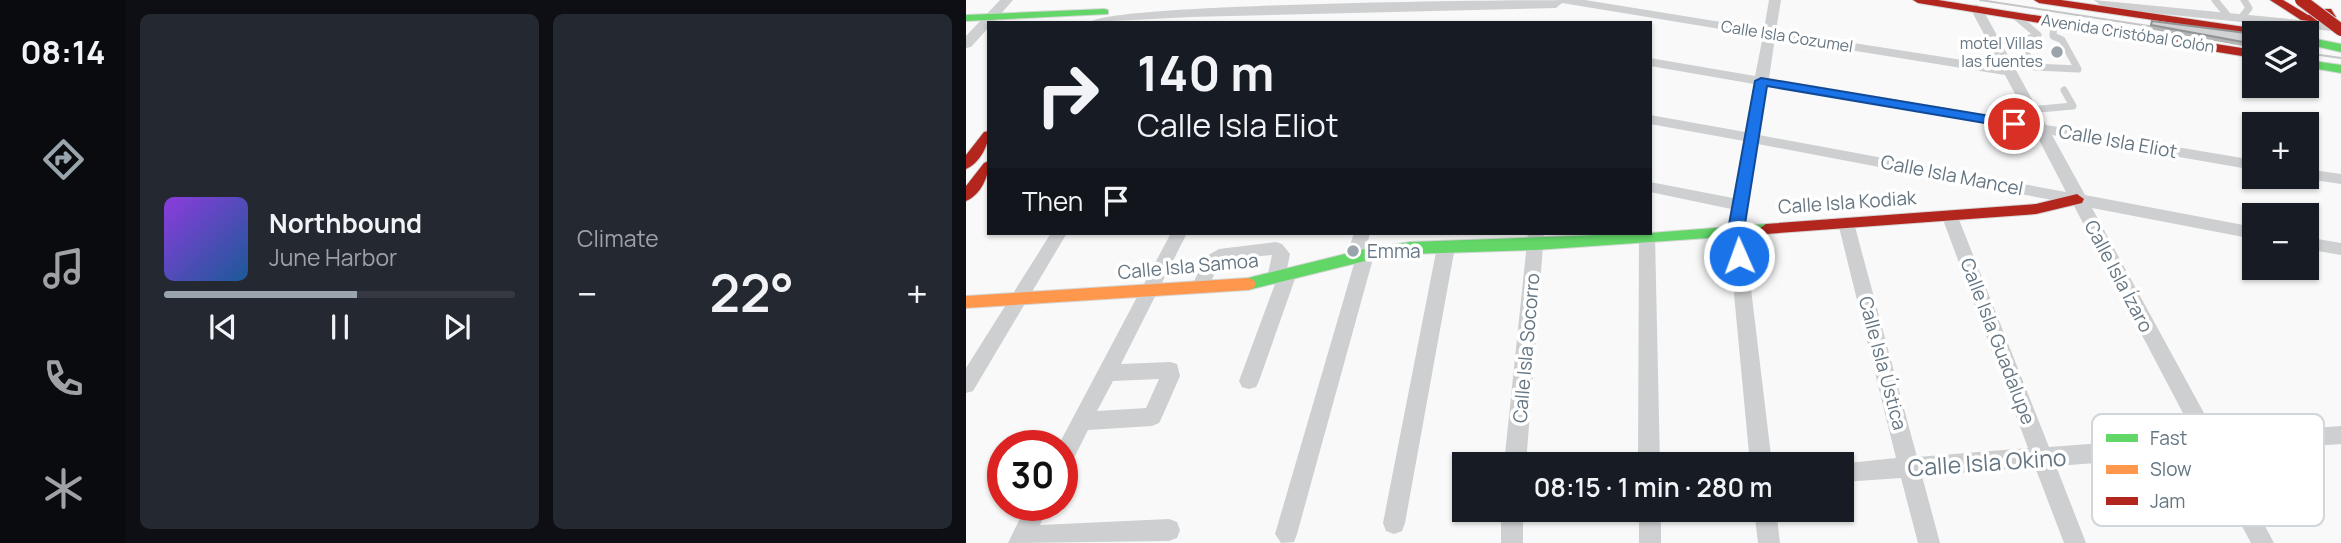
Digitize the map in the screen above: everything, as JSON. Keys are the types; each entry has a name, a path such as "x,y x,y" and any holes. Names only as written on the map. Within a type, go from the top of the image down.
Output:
{"street":[{"path":"966,44 1007,0"},
{"path":"1188,18 1199,0"},
{"path":"1759,452 1736,230 1774,0"},
{"name":"Avenida Cristóbal Colón","path":"1918,0 2242,52"},
{"path":"2039,0 2235,16 2295,11 2334,16"},
{"name":"Avenida Cristóbal Colón","path":"2065,0 2102,4 2295,11 2327,20 2334,16"},
{"path":"2276,0 2295,11 2341,29"},
{"path":"1555,21 1559,1"},
{"name":"Calle Isla Cozumel","path":"1028,21 1096,15 1188,18 1298,5 1559,1 2010,72"},
{"path":"2102,4 2242,29"},
{"path":"1290,21 1298,5"},
{"path":"1419,21 1424,5"},
{"name":"Calle Isla Ízaro","path":"1976,8 2194,414"},
{"path":"2295,11 2341,29"},
{"name":"Calle Isla Cozumel","path":"966,18 982,25"},
{"path":"2319,40 2341,43"},
{"path":"2319,42 2341,48"},
{"name":"Calle Isla Eliot","path":"1652,62 2242,163"},
{"path":"2319,65 2341,69"},
{"name":"Calle Isla Mancel","path":"1652,119 2242,231"},
{"path":"966,164 987,138"},
{"path":"966,196 987,169"},
{"path":"2319,176 2341,180"},
{"path":"1652,187 1740,205"},
{"name":"Calle Isla Kodiak","path":"1536,238 1647,236 1950,216 2036,209 2077,199"},
{"name":"Calle Isla Guadalupe","path":"1950,216 2075,543"},
{"name":"Calle Isla Ústica","path":"1846,223 1929,543"},
{"path":"966,385 1058,235"},
{"path":"1077,430 1178,235"},
{"path":"1286,534 1360,257 1362,235"},
{"path":"1647,236 1649,452"},
{"name":"Calle Isla Samoa","path":"966,302 1240,286 1360,257 1410,248 1536,238"},
{"name":"Calle Isla Socorro","path":"1516,452 1536,238"},
{"path":"2319,246 2341,250"},
{"path":"1394,523 1446,247"},
{"path":"1200,288 1211,262 1225,253 1276,248 1281,254 1281,277 1249,381"},
{"path":"1082,421 1152,417 1170,376 1170,370 1106,373"},
{"name":"Calle Isla Okino","path":"1854,471 2092,455"},
{"path":"1020,540 1030,521"},
{"path":"1512,522 1512,543"},
{"path":"1650,522 1650,543"},
{"path":"1767,522 1769,543"},
{"name":"Calle Isla Ízaro","path":"2254,526 2263,543"},
{"path":"1020,540 1169,530"}],"lane":[{"path":"2215,0 2235,16 2249,8 2244,0"},
{"path":"2014,14 2038,35 2019,42 2035,67 2078,69 2062,40 2053,36 2054,21"},
{"path":"2030,110 2073,106 2064,90"}],"building":[{"path":"2152,21 2242,32 2242,42 2151,25"}],"tram line":[{"path":"1980,0 2168,29"},
{"path":"2319,55 2341,58"}],"traffic: fast":[{"path":"966,18 1104,12"},
{"path":"2319,43 2341,48"},
{"path":"2319,65 2341,69"},
{"path":"1248,284 1365,255 1410,248 1535,244 1766,229"}],"traffic: slow":[{"path":"966,302 1248,284"}],"traffic: jam":[{"path":"1918,0 2242,52"},
{"path":"2039,0 2242,30"},
{"path":"2275,0 2305,18 2327,20 2330,17 2327,11"},
{"path":"2301,0 2341,30"},
{"path":"966,164 987,138"},
{"path":"966,196 987,169"},
{"path":"1766,229 2036,209 2077,199"}],"place":[{"name":"motel Villas las fuentes","path":"2057,52"},
{"name":"Emma","path":"1353,251"}],"route":[{"path":"1739,256 1736,230 1761,81 2014,124"}]}
